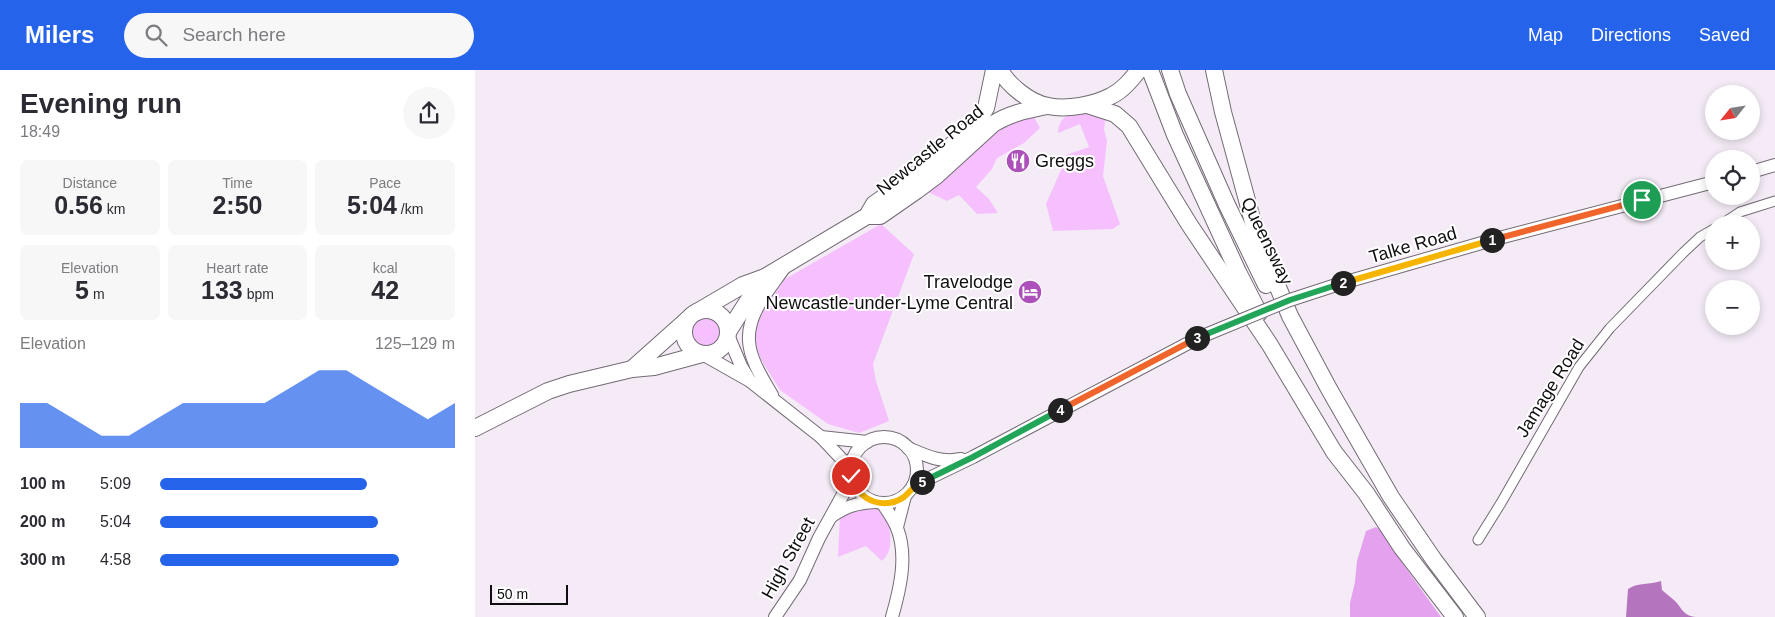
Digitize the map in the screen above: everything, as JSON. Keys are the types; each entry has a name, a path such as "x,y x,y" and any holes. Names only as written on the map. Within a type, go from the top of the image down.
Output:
{"highway":[{"name":"Newcastle Road","path":"867,216 873,204 935,161 979,119 986,108 995,70"},
{"path":"1000,70 1012,86 1024,95 1047,106"},
{"name":"Queensway","path":"1170,70 1178,94 1227,204 1298,346 1356,445 1391,497"},
{"path":"1214,70 1223,112 1257,237 1290,316 1391,497 1434,560 1477,617"},
{"path":"1087,105 1113,95 1142,72 1175,134 1238,272 1298,383 1366,494 1402,548 1455,617"},
{"name":"Newcastle Road","path":"632,368 692,315 743,285 765,277 867,216 880,216 936,176 993,124 1003,118 1047,106 1087,105"},
{"path":"1087,105 1115,114 1129,126 1189,224 1270,345 1334,452 1366,494"},
{"name":"Newcastle Road","path":"728,334 765,277"},
{"path":"709,310 725,321 728,334 725,344 718,351 703,354 689,348 683,331 692,315 709,310"},
{"name":"Newcastle Road","path":"475,428 548,391 569,384 632,368 653,367 703,354"}],"street":[{"path":"1760,169 1775,165"},
{"name":"Talke Road","path":"909,491 1198,338 1290,300 1499,238 1705,184"},
{"path":"1736,215 1775,201"},
{"name":"Jamage Road","path":"1478,540 1501,504 1579,366 1610,328 1689,248 1705,235"},
{"path":"774,400 755,363 749,342 751,324 755,312 787,263"},
{"path":"728,334 750,381"},
{"path":"703,354 750,381 821,437 851,472 857,490 865,497 879,503 893,502 909,491"},
{"path":"821,437 867,442"},
{"path":"851,472 857,450 867,442 877,438 889,437 899,440 909,448 917,463 917,473 897,527"},
{"name":"Talke Road","path":"909,448 932,458 949,462 973,457"},
{"name":"High Street","path":"775,617 801,580 851,472"},
{"name":"High Street","path":"832,516 858,502 879,503"},
{"path":"879,503 897,527 901,544 901,575 892,617"}],"shaded area":[{"path":"1087,111 1106,115 1104,129 1107,141 1103,176 1120,224 1113,229 1053,231 1046,204 1066,155 1089,147 1080,124 1058,133 1059,127 1067,116"},
{"path":"1034,117 1040,128 1024,143 997,158 992,169 976,187 989,199 998,213 977,214 959,195 947,201 926,191 990,134 1012,121"},
{"path":"881,224 914,254 873,364 876,381 889,421 859,433 828,424 780,390 760,358 754,341 760,314 785,279"},
{"path":"706,317 717,321 721,332 717,343 706,347 695,343 691,332 695,321"},
{"path":"875,508 887,516 891,540 886,556 882,561 866,546 838,557 840,514"},
{"path":"1376,527 1381,530 1441,617 1350,617 1350,603 1357,561 1366,531"},
{"path":"1661,581 1662,590 1685,613 1696,617 1626,617 1628,589 1636,585"}],"place":[{"name":"Greggs","path":"1018,161"},
{"name":"Travelodge Newcastle-under-Lyme Central","path":"1030,292"}],"route":[{"path":"851,476 857,490 865,497 883,504 893,502 905,496 913,486 973,457 1135,370 1198,338 1290,300 1499,238 1642,200"}]}
